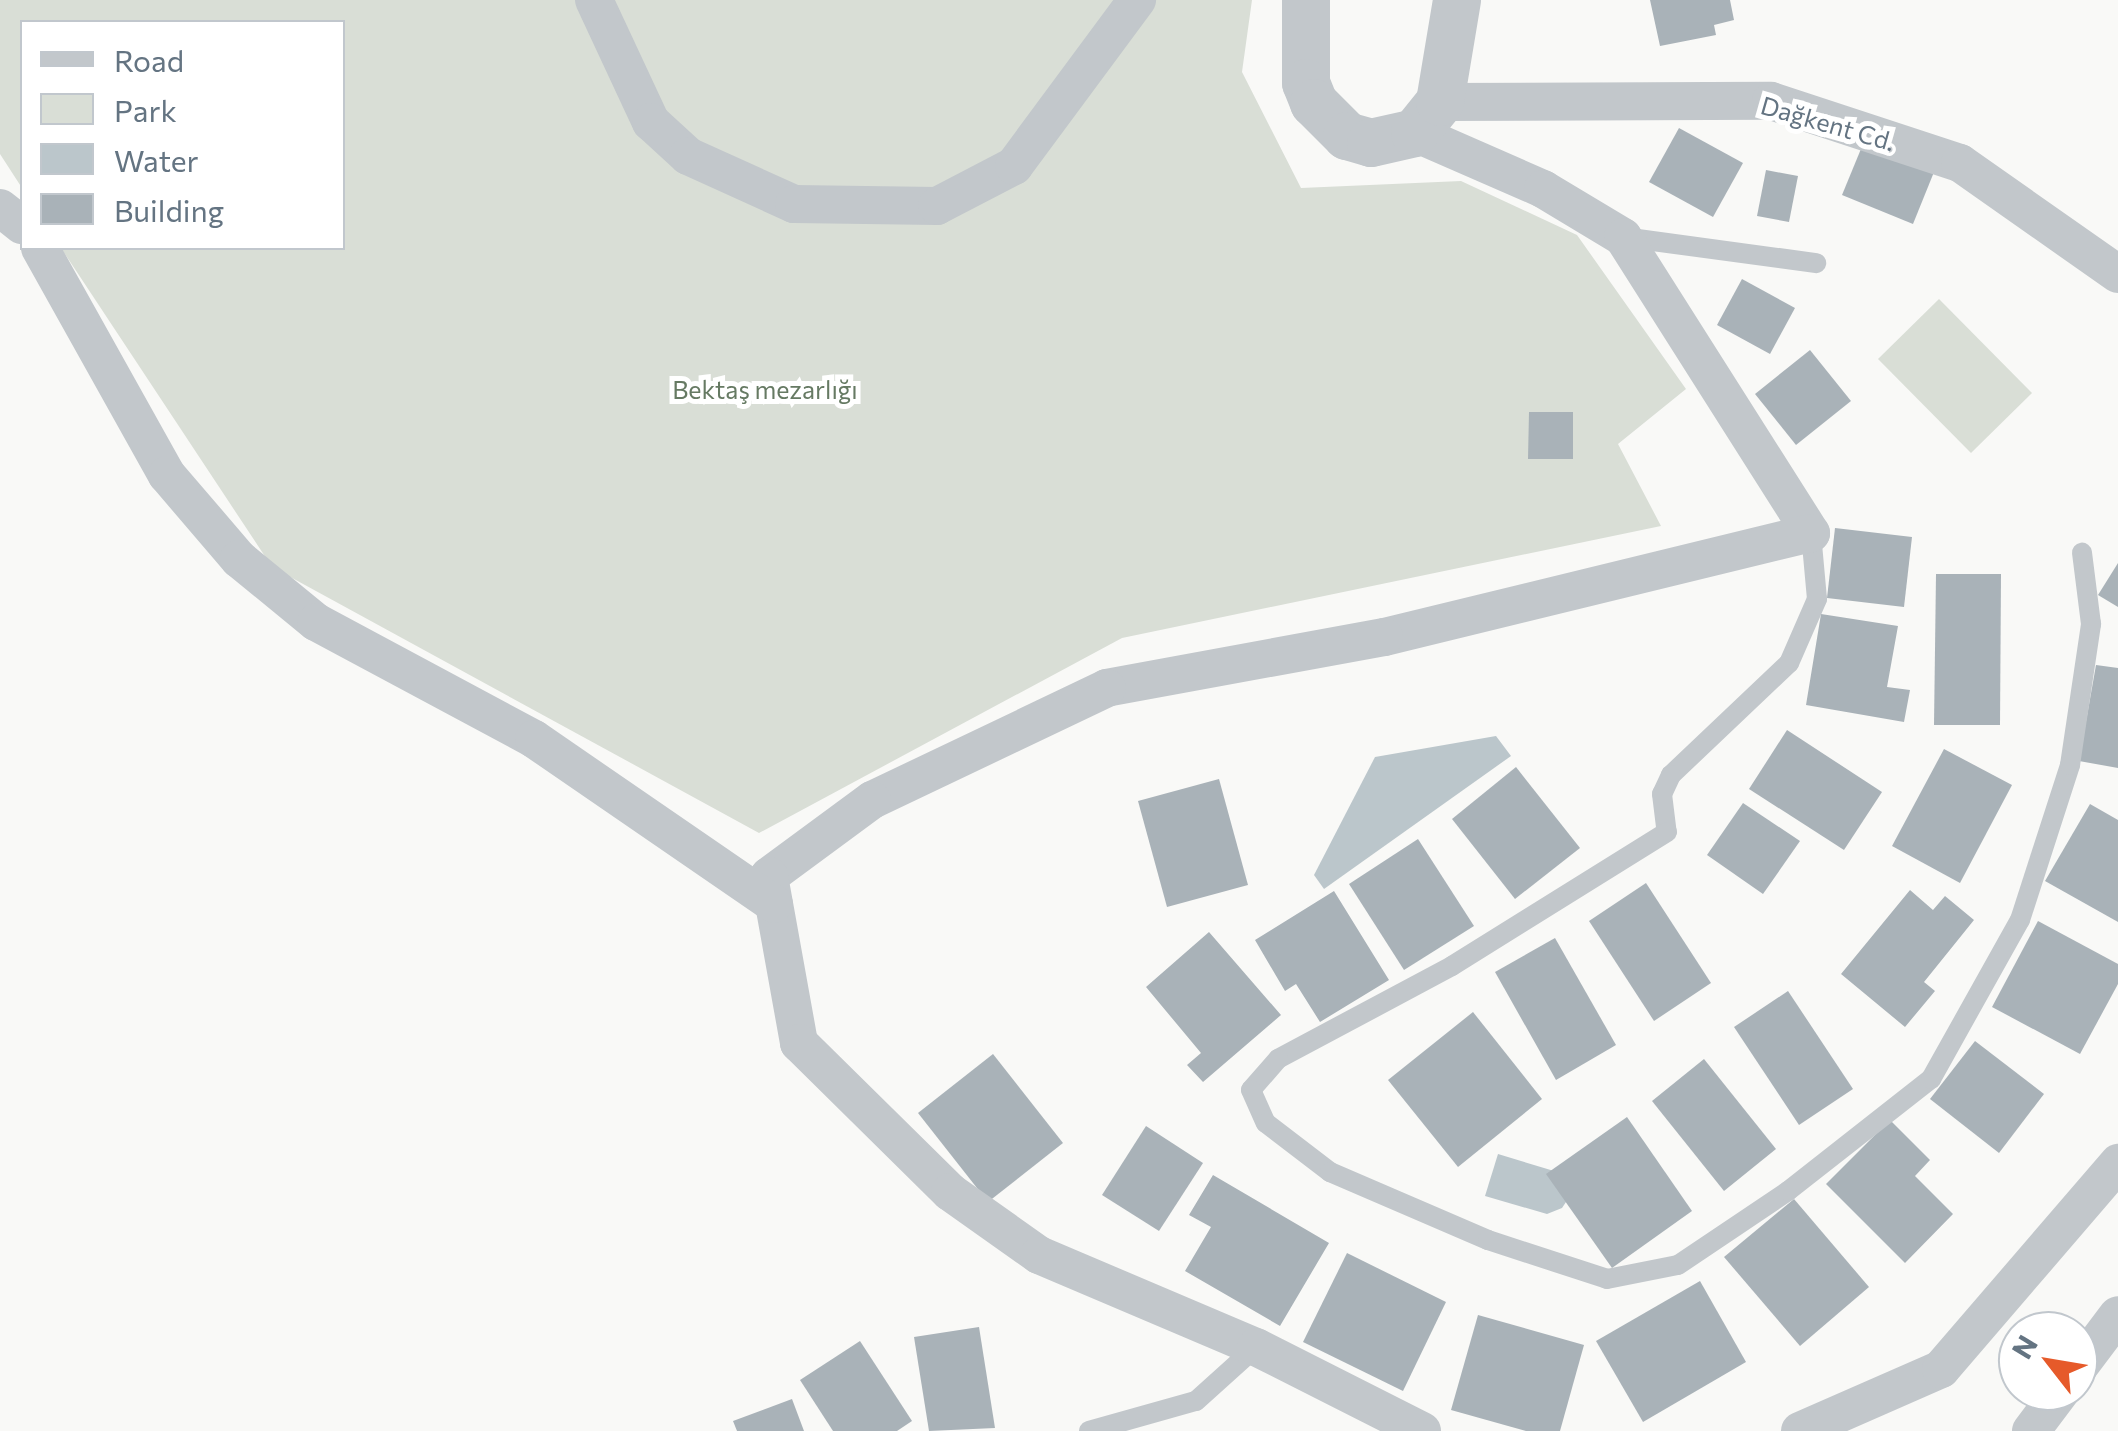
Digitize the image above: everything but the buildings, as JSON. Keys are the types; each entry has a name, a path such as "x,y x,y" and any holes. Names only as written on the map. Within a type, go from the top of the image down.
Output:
{"street":[{"path":"594,0 651,122 688,156 794,204 937,206 1014,166 1137,0"},
{"path":"1306,0 1306,82 1329,122 1372,143 1427,118"},
{"path":"1427,118 1457,0"},
{"name":"Dağkent Cd.","path":"1427,118 1771,101 1960,163 2118,274"},
{"path":"1422,1431 1256,1347 1040,1255 950,1192 799,1043 769,876 872,800 1107,688 1384,637 1812,533 1623,237 1427,118"},
{"path":"0,208 20,223"},
{"path":"41,250 167,474 239,559 316,622 534,739 774,904"},
{"path":"1800,1431 1940,1369 2118,1164"},
{"path":"2098,1342 2118,1315"}],"lane":[{"path":"1623,237 1816,263"},
{"path":"1812,533 1817,599 1789,662 1671,775 1662,794 1667,832 1452,966 1278,1059 1251,1090 1266,1123 1330,1172 1488,1240 1607,1279 1678,1266 1788,1191 1931,1079 2020,920 2070,765 2091,624 2082,552"},
{"path":"1089,1431 1196,1401 1256,1347"}],"green space":[{"name":"Bektaş mezarlığı","path":"0,0 1252,0 1242,72 1301,188 1461,181 1577,235 1686,389 1618,444 1661,526 1122,638 759,833 272,567 62,250 345,250 345,20 20,20 20,185 0,154"},
{"path":"1939,299 2032,393 1971,453 1878,359"}],"water":[{"path":"1496,736 1511,756 1324,889 1314,875 1375,757"},
{"path":"1498,1154 1554,1171 1568,1199 1562,1208 1547,1214 1485,1196"}]}
